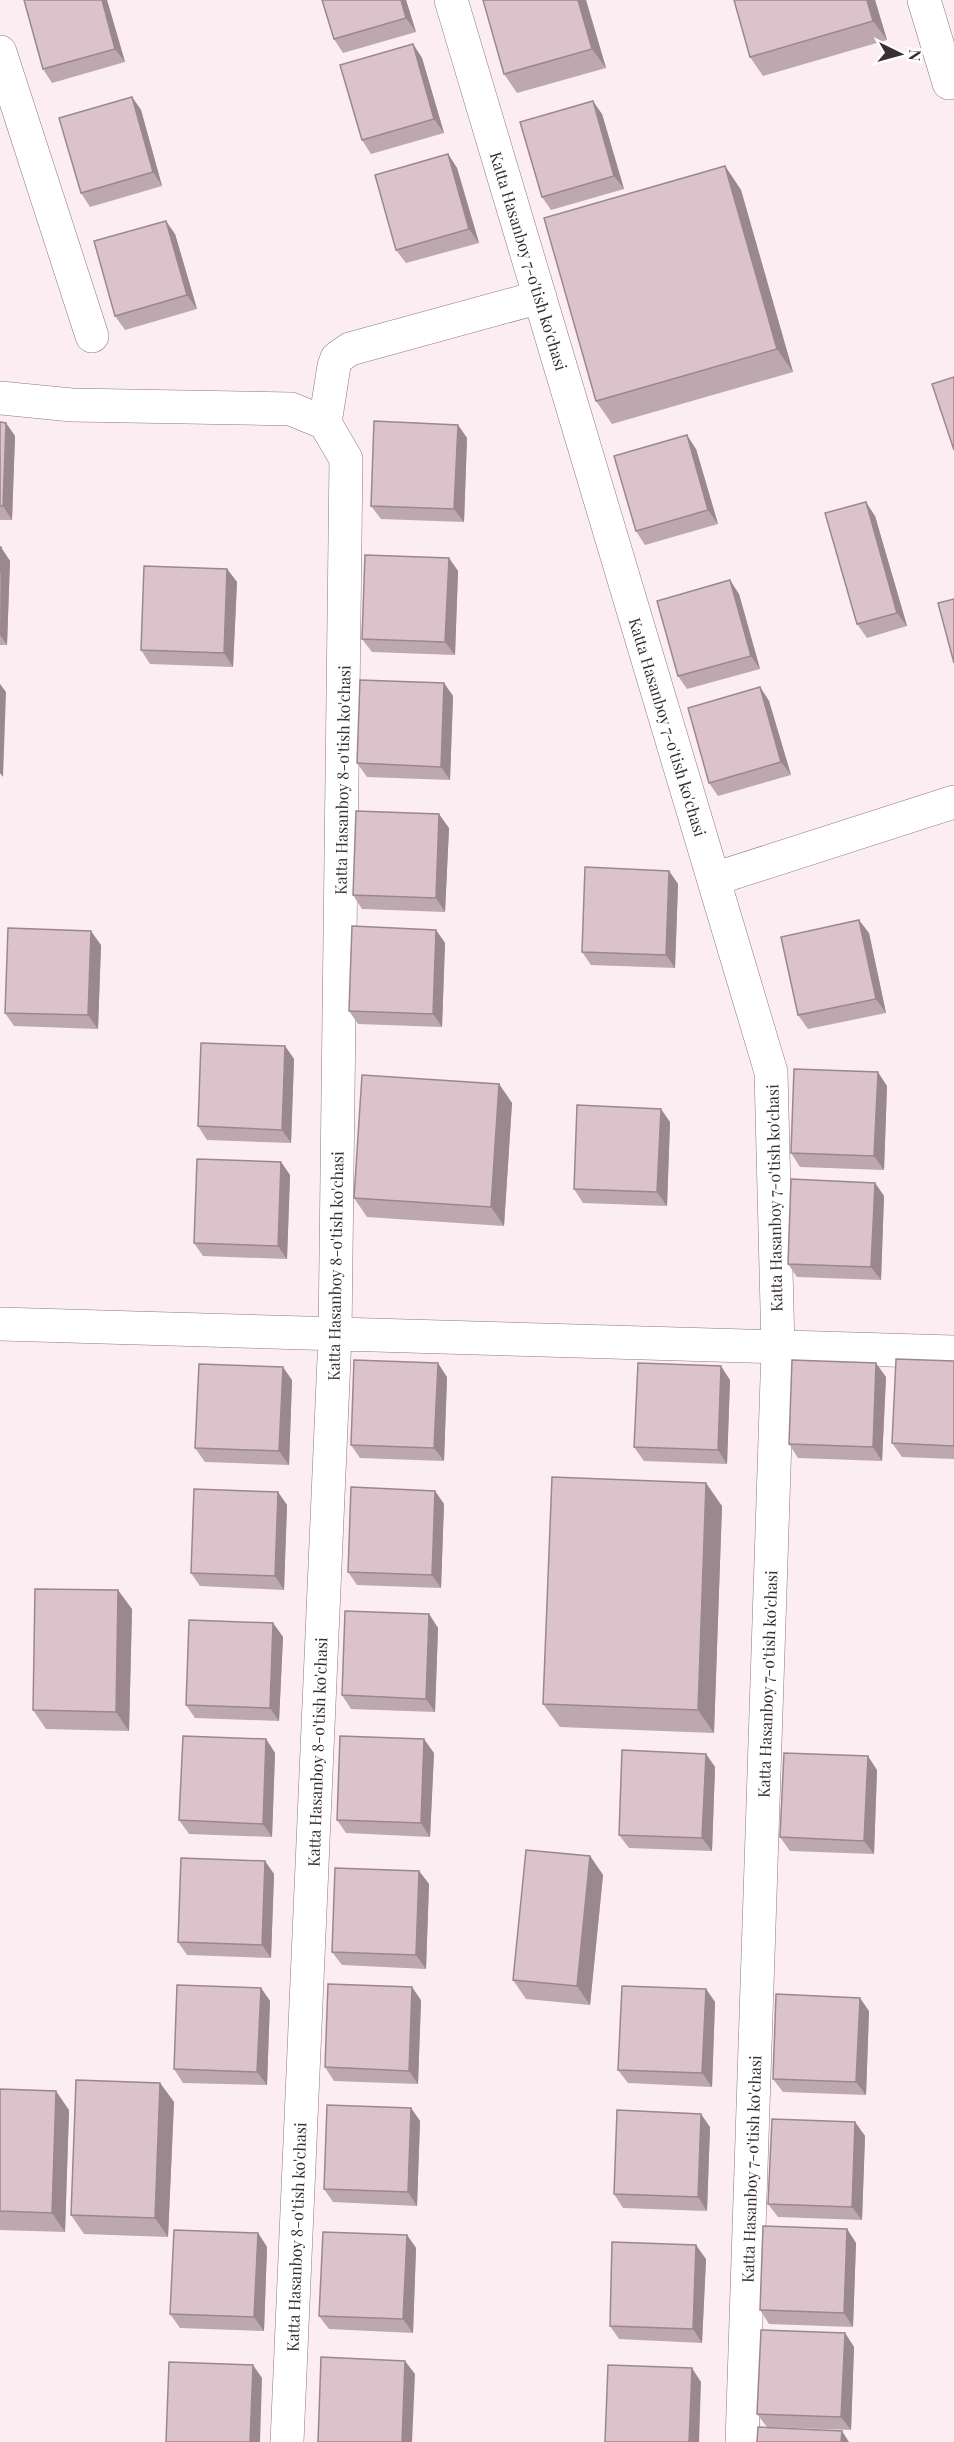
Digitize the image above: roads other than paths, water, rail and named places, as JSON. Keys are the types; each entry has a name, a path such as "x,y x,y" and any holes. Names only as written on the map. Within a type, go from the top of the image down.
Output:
{"street":[{"name":"Katta Hasanboy 7-o'tish ko'chasi","path":"450,0 771,1072 778,1348 742,2442"},
{"path":"924,0 949,83"},
{"path":"0,52 92,336"},
{"path":"0,398 72,405 291,409 325,423 334,366 337,358 350,349 540,297"},
{"name":"Katta Hasanboy 8-o'tish ko'chasi","path":"287,2442 335,1335 346,459 325,423"},
{"path":"714,879 954,802"},
{"path":"0,1324 954,1352"}]}
